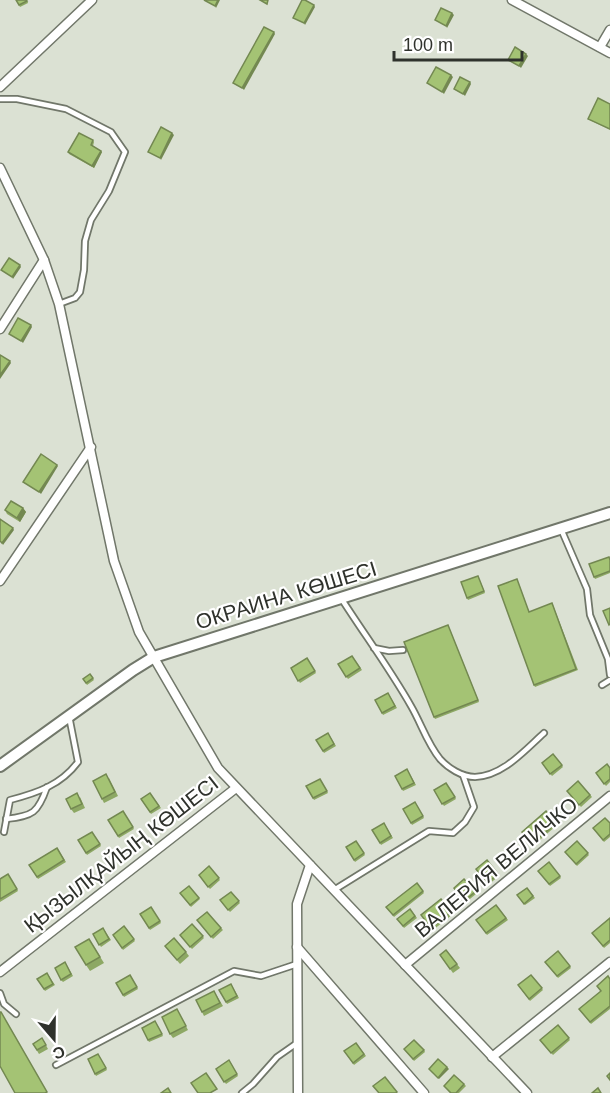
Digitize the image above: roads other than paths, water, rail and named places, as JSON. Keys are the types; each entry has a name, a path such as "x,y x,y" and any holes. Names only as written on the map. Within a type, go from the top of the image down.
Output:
{"street":[{"path":"0,87 92,0"},
{"path":"512,0 610,52"},
{"path":"600,47 610,30"},
{"path":"1,172 44,260 59,304 114,561 139,632 218,768 527,1093"},
{"path":"0,329 44,260"},
{"path":"0,581 91,447"},
{"name":"ОКРАИНА КӨШЕСІ","path":"0,766 154,657 610,513"},
{"name":"ҚЫЗЫЛҚАЙЫҢ КӨШЕСІ","path":"0,972 236,788"},
{"name":"ВАЛЕРИЯ ВЕЛИЧКО","path":"405,965 610,796"},
{"path":"298,1093 297,904 310,865"},
{"path":"296,947 424,1093"},
{"path":"492,1057 610,962"}],"lane":[{"path":"0,99 17,99 66,109 111,132 125,152 110,191 91,220 85,241 84,270 80,292 75,298 59,304"},
{"path":"561,529 587,590 590,615 608,659 610,677 602,685"},
{"path":"340,598 411,706 438,757 448,768 463,775 475,777 493,773 509,763 544,733"},
{"path":"374,648 389,651 403,650"},
{"path":"4,832 10,800 39,792 70,772 78,762 69,716"},
{"path":"334,890 429,831 453,833 465,822 474,807 463,775"},
{"path":"6,819 28,817 42,802 47,787"},
{"path":"56,1065 234,971 261,976 297,964"},
{"path":"0,993 4,1004 15,1014"},
{"path":"242,1093 277,1057 297,1043"}]}
